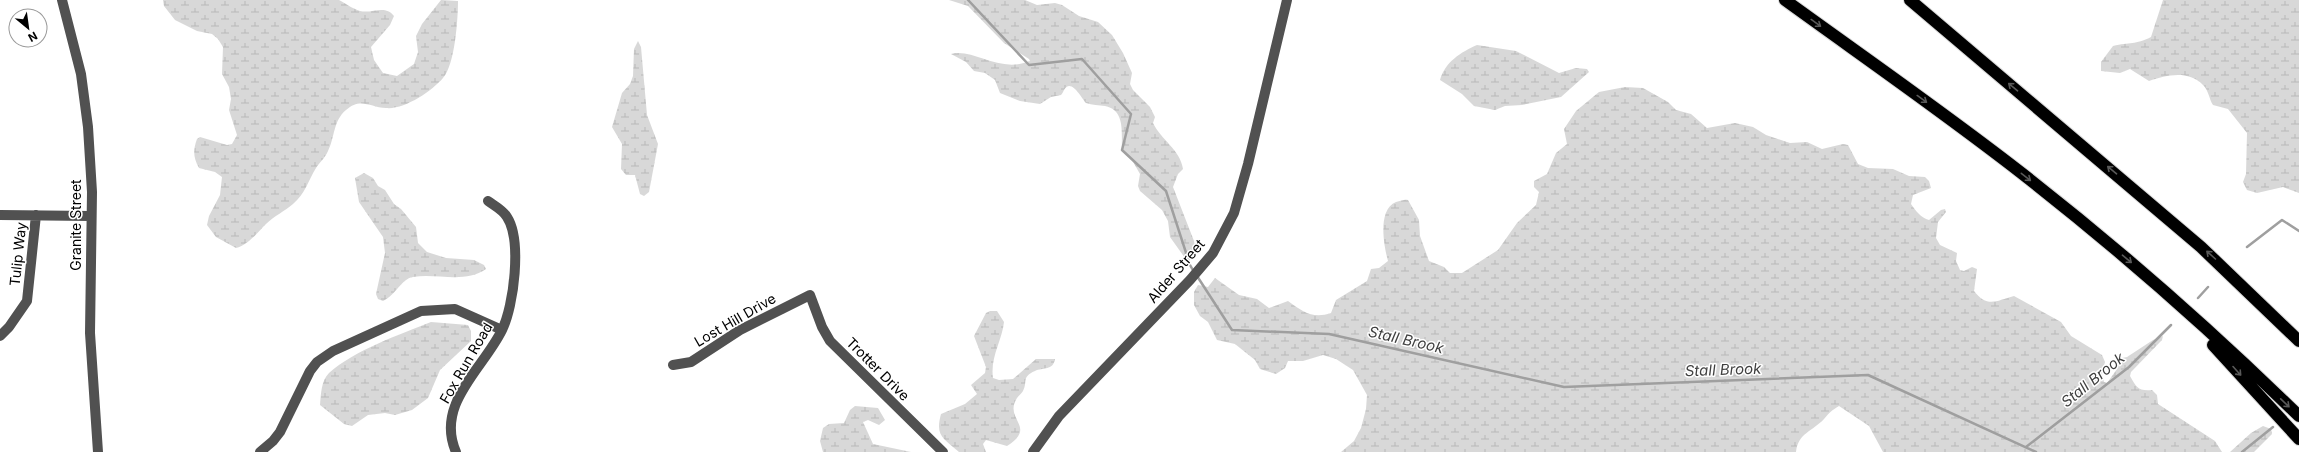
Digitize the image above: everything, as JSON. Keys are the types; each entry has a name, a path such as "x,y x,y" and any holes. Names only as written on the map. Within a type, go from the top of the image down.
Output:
{"highway":[{"path":"1785,0 2002,158 2164,291 2299,416"},
{"path":"1910,0 2133,188 2299,332"},
{"path":"2224,267 2299,341"},
{"path":"2164,291 2299,439"}],"street":[{"name":"Granite Street","path":"62,0 81,74 87,120 91,216 90,333 98,452"},
{"name":"Alder Street","path":"1033,452 1059,416 1190,280 1213,253 1234,213 1287,0"},
{"name":"Fox Run Road","path":"456,452 450,425 456,401 502,330 512,294 515,264 514,241 507,216 488,202"},
{"name":"Tulip Way","path":"0,336 9,327 27,301 36,215"},
{"path":"0,216 91,216"},
{"name":"Lost Hill Drive","path":"673,366 691,362 740,330 810,295"},
{"name":"Trotter Drive","path":"810,295 822,327 830,341 943,452"},
{"path":"260,452 274,441 280,432 310,371 324,356 333,351 421,311 455,310 502,330"}],"green space":[{"path":"163,0 339,0 360,11 387,11 394,16 390,25 371,47 374,60 383,73 397,76 414,64 418,52 416,36 422,24 441,0 458,1 453,53 447,72 443,78 425,94 401,106 386,108 361,103 351,106 346,110 336,124 327,153 316,168 301,196 290,207 269,221 249,241 236,248 216,237 207,225 209,216 220,195 222,177 215,172 199,168 194,154 197,139 200,137 227,145 232,144 237,135 229,110 231,99 229,87 222,74 223,47 218,39 212,34 197,31 175,20 164,6"},
{"path":"949,0 1025,0 1037,5 1055,3 1062,5 1079,16 1098,22 1112,35 1123,53 1132,73 1130,84 1133,90 1150,107 1155,117 1153,123 1156,129 1174,150 1181,162 1183,169 1178,174 1173,187 1194,241 1195,248 1192,256 1185,258 1170,237 1168,221 1162,210 1140,191 1138,186 1140,174 1132,160 1122,150 1122,130 1119,117 1116,112 1112,108 1086,103 1076,90 1070,86 1064,90 1061,95 1051,97 1040,104 1020,101 1000,93 995,80 985,73 974,71 966,62 951,54 969,54 1008,65 1030,61 1029,59 1004,43 968,6"},
{"path":"2163,0 2299,0 2299,193 2283,187 2257,193 2247,190 2243,182 2246,174 2247,133 2228,109 2213,105 2205,87 2197,80 2191,77 2177,75 2149,81 2130,69 2120,73 2101,71 2101,62 2113,46 2145,40 2151,37"},
{"path":"638,41 641,47 647,115 658,144 649,192 644,196 640,194 635,175 626,175 621,169 622,144 612,127 622,93 630,84 633,76 634,49"},
{"path":"1477,45 1516,51 1559,73 1576,68 1587,69 1589,72 1561,97 1522,105 1505,106 1495,110 1474,106 1462,94 1440,80 1442,74 1454,58"},
{"path":"1625,87 1643,88 1668,102 1676,110 1691,114 1707,128 1735,123 1753,127 1766,135 1790,143 1807,142 1822,149 1843,144 1848,145 1858,164 1868,168 1893,169 1909,176 1925,177 1929,181 1931,188 1913,195 1911,204 1921,216 1929,220 1941,210 1945,209 1946,212 1938,222 1936,238 1940,245 1957,253 1956,261 1960,270 1964,271 1972,267 1977,269 1974,291 1983,300 1992,302 2014,296 2061,322 2071,336 2102,355 2105,362 2102,374 2104,382 2107,383 2117,369 2117,359 2127,357 2153,340 2163,336 2162,340 2131,372 2130,376 2138,388 2152,390 2157,395 2158,404 2215,441 2222,452 1883,452 1869,426 1839,406 1803,436 1797,446 1796,452 1341,452 1354,441 1361,428 1366,409 1367,395 1353,370 1336,359 1323,355 1303,361 1288,361 1285,368 1276,374 1260,369 1255,360 1235,344 1217,340 1208,322 1200,316 1194,305 1194,292 1198,285 1208,287 1215,278 1239,295 1257,299 1269,308 1288,301 1303,311 1313,315 1325,315 1331,313 1336,300 1367,281 1371,269 1379,268 1388,261 1383,229 1386,212 1390,206 1396,202 1405,200 1408,200 1419,220 1420,236 1429,261 1444,267 1450,273 1462,273 1498,250 1517,223 1536,205 1539,192 1534,187 1534,181 1547,174 1556,153 1567,144 1564,129 1576,111 1599,92"},
{"path":"364,173 373,178 378,186 385,190 394,204 401,209 416,227 418,243 427,252 446,258 474,260 484,265 486,269 469,276 422,276 409,278 388,298 383,301 378,299 376,294 385,253 383,237 359,202 355,178"},
{"path":"990,311 997,311 1004,322 993,363 993,378 999,380 1013,379 1036,359 1055,359 1054,363 1050,367 1035,371 1026,378 1023,391 1017,398 1014,406 1014,412 1020,428 1020,433 1016,439 1007,446 986,440 983,444 986,452 959,452 942,436 939,421 941,414 965,404 977,394 971,385 985,373 986,367 974,336 986,313"},
{"path":"431,322 468,325 471,331 471,341 440,370 428,398 412,410 395,415 385,413 368,415 352,426 344,424 320,405 324,380 329,373 339,365 364,350"},
{"path":"855,406 878,408 885,420 879,425 868,420 863,422 873,444 911,452 823,452 820,441 823,428 829,424 844,423 850,410"},
{"path":"2263,426 2271,429 2272,434 2254,452 2230,452 2251,433"}],"waterway":[{"name":"Stall Brook","path":"968,0 1029,65 1082,59 1131,114 1122,150 1166,191 1190,265 1194,272"},
{"name":"Stall Brook","path":"2247,247 2282,220 2299,231"},
{"name":"Stall Brook","path":"1197,276 1232,330 1329,334 1564,387 1868,375 2036,452"},
{"name":"Stall Brook","path":"2198,298 2208,287"},
{"name":"Stall Brook","path":"2026,447 2129,367 2171,325"},
{"name":"Stall Brook","path":"2242,452 2273,427"}]}
